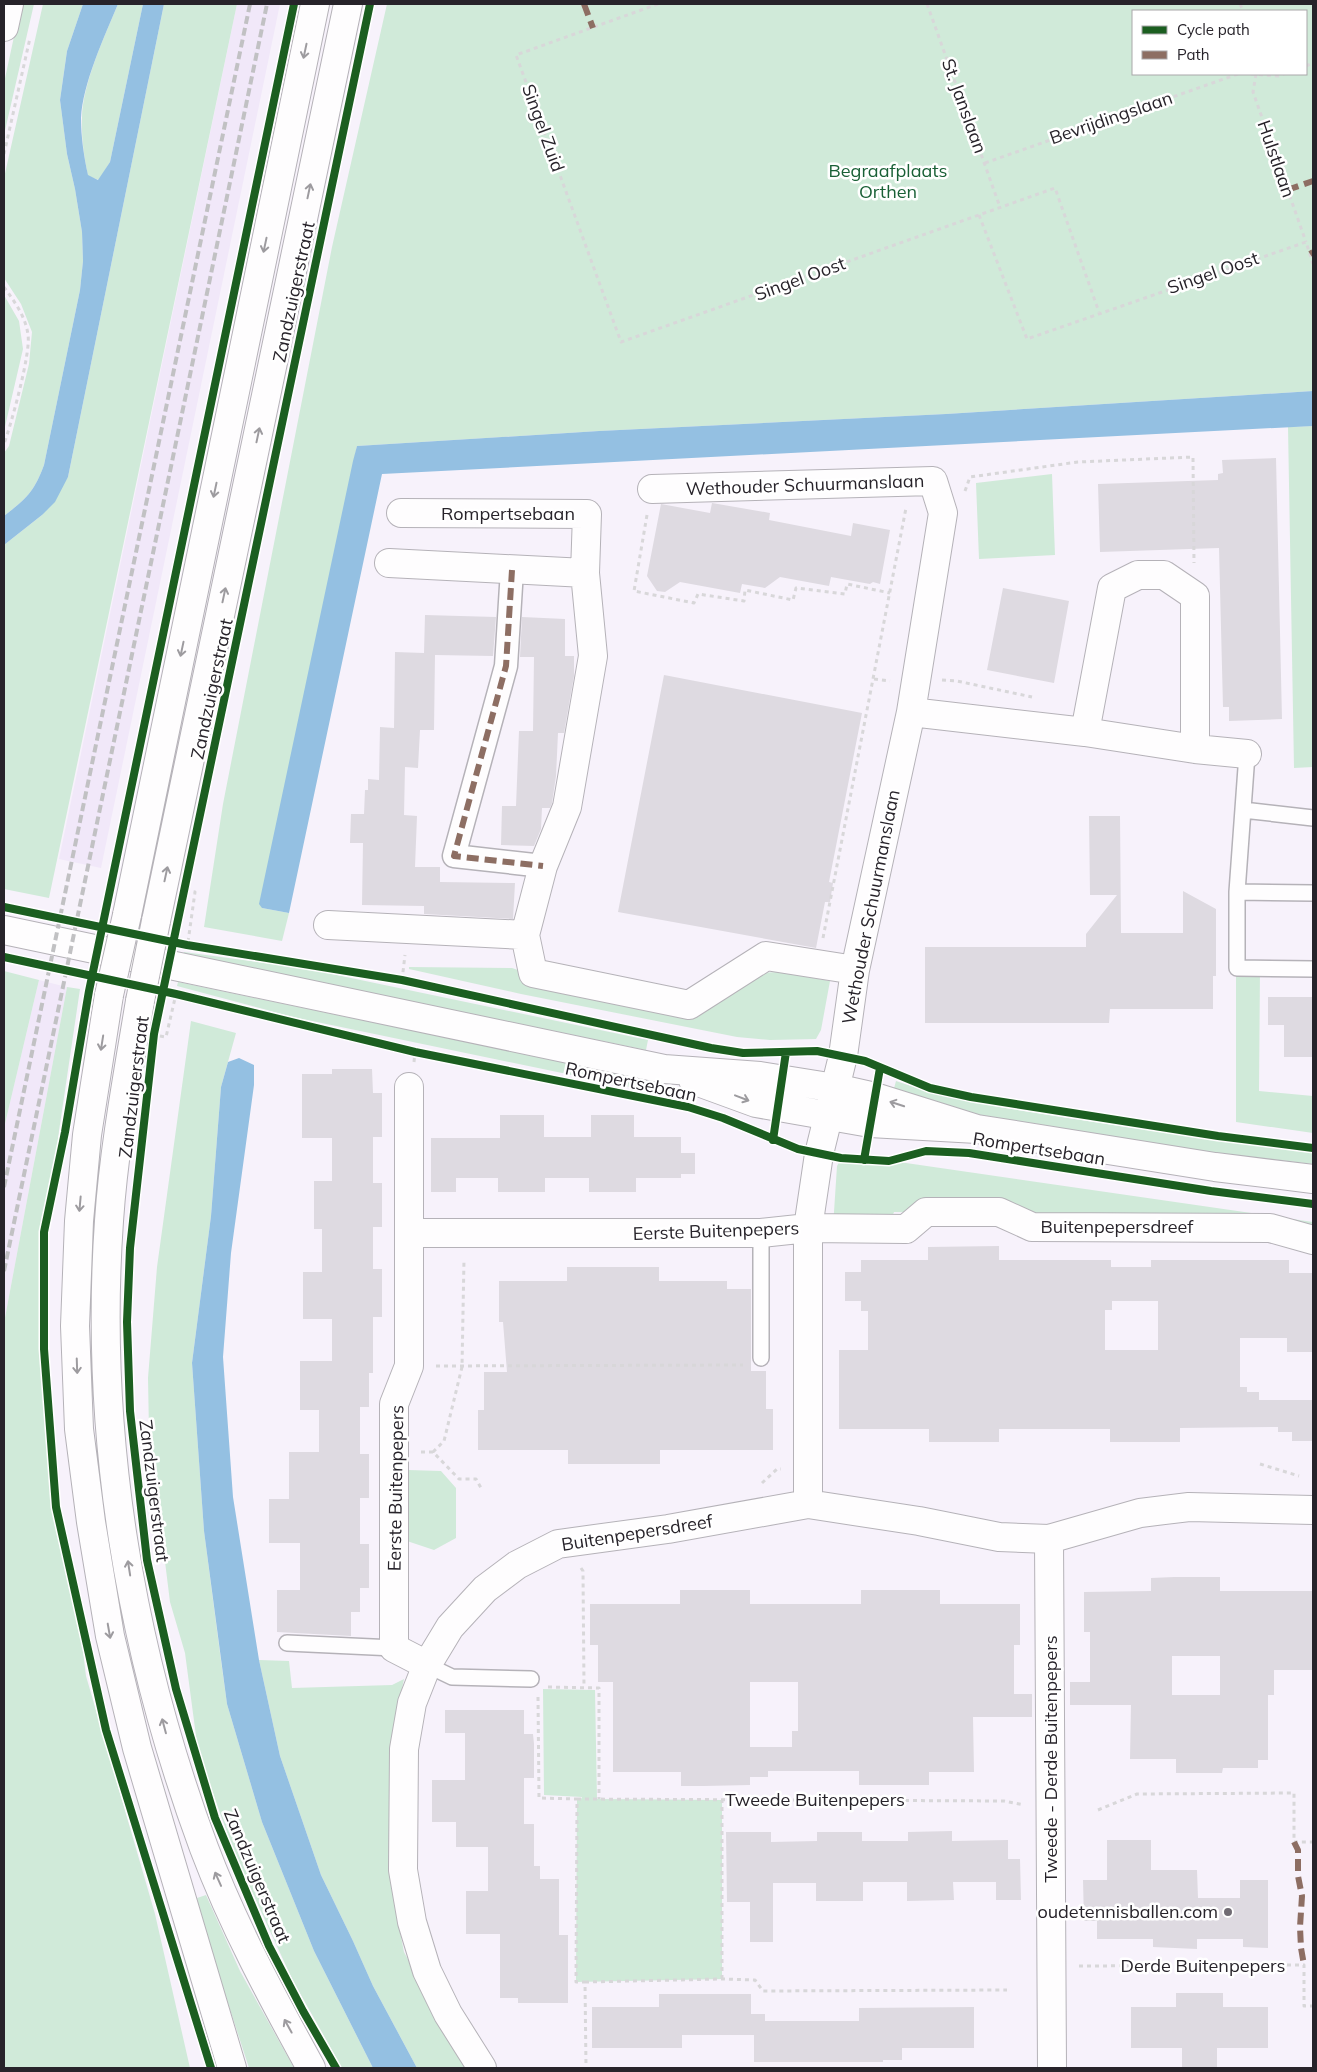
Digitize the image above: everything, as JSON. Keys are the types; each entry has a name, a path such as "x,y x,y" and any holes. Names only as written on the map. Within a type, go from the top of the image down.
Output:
{"street":[{"path":"4,27 9,4"},
{"name":"Zandzuigerstraat","path":"232,2068 138,1748 110,1636 91,1522 79,1429 75,1326 79,1221 87,1135 110,995 315,4"},
{"name":"Zandzuigerstraat","path":"311,2068 262,1979 202,1841 167,1739 139,1630 121,1521 109,1404 106,1325 109,1222 117,1136 140,1001 348,4"},
{"name":"Wethouder Schuurmanslaan","path":"652,489 933,482 943,513 910,712 855,970 843,1056 832,1102"},
{"name":"Rompertsebaan","path":"401,513 587,514 585,573 594,656 567,807 543,866 525,935 532,973 689,1004 766,956 855,970"},
{"path":"389,563 585,573"},
{"path":"512,570 506,666 454,856 543,866"},
{"path":"1085,732 1112,588 1138,575 1164,575 1195,596 1195,749"},
{"path":"910,712 1085,732 1195,749 1247,754"},
{"path":"328,925 525,935"},
{"name":"Rompertsebaan","path":"4,930 664,1068 756,1103 832,1102 870,1124 977,1129 1215,1167 1313,1179"},
{"name":"Eerste Buitenpepers","path":"394,1648 394,1404 409,1366 409,1087"},
{"path":"808,1228 819,1154 832,1102"},
{"name":"Buitenpepersdreef","path":"808,1228 906,1228 926,1212 999,1212 1032,1227 1270,1228 1313,1240"},
{"name":"Eerste Buitenpepers","path":"409,1233 761,1233 808,1228 808,1504"},
{"name":"Buitenpepersdreef","path":"482,2068 448,2014 428,1972 412,1922 403,1870 404,1749 412,1703 427,1665 450,1628 485,1589 517,1566 558,1544 668,1529 808,1504 919,1521 999,1537 1049,1539 1140,1514 1189,1508 1313,1510"},
{"name":"Tweede - Derde Buitenpepers","path":"1049,1539 1053,1966 1052,2068"},
{"path":"394,1648 427,1665"}],"lane":[{"path":"1247,754 1237,892 1237,968 1313,969"},
{"path":"1243,810 1313,818"},
{"path":"1237,892 1313,893"},
{"path":"761,1233 761,1358"},
{"path":"287,1643 394,1648"},
{"path":"427,1665 452,1677 534,1683"}],"path":[{"path":"4,154 32,32"},
{"path":"1267,75 1281,75"},
{"path":"1306,242 1313,264"},
{"path":"4,287 18,307 28,335 25,364 4,444"},
{"path":"943,513 960,505 970,477 1078,462 1193,457 1195,596"},
{"path":"818,964 911,483"},
{"path":"652,489 634,591 694,603 698,594 744,601 744,590 793,600 796,588 845,594 847,584 890,592"},
{"path":"183,899 187,880"},
{"path":"185,890 195,892 187,945"},
{"path":"178,943 197,946"},
{"path":"392,978 411,982"},
{"path":"166,992 185,997"},
{"path":"154,1034 166,1037 176,994"},
{"path":"406,1050 425,1054"},
{"path":"394,1452 433,1452 444,1441 462,1367 464,1233"},
{"path":"409,1366 751,1365 761,1358"},
{"path":"433,1452 459,1479 476,1480 481,1488"},
{"path":"1260,1464 1299,1476"},
{"path":"583,1571 584,1687"},
{"path":"534,1683 599,1688 599,1799"},
{"path":"1098,1810 1137,1794 1294,1793 1294,1842 1313,1842"},
{"path":"577,1799 576,1982 722,1978 756,1980 762,1991 1007,1990"},
{"path":"722,1800 722,1978"},
{"path":"585,1982 586,2068"}],"shaded area":[{"path":"237,4 280,4 101,868 59,859"},
{"path":"39,980 67,987 4,1323 4,1128"}],"green space":[{"path":"21,4 34,4 4,135 4,83"},
{"path":"43,4 83,4 67,51 60,100 67,154 82,232 83,261 80,290 44,465 33,489 4,516 4,453 9,446 29,364 32,332 21,304 4,278 4,178"},
{"path":"118,4 143,4 110,162 99,180 88,176 82,140 83,105 95,60"},
{"path":"164,4 237,4 49,898 4,889 4,545 42,515 68,477"},
{"name":"Begraafplaats Orthen","path":"387,4 1313,4 1313,391 946,414 599,431 357,446 262,908 289,913 282,941 204,927 223,804 332,247"},
{"path":"4,295 19,321 23,349 4,431"},
{"path":"1313,426 1313,767 1294,768 1288,427"},
{"path":"1052,474 1055,555 979,559 976,483"},
{"path":"184,952 308,969 648,1040 646,1050 183,954"},
{"path":"409,967 512,968 518,970 525,980 536,987 698,1017 757,973 778,972 830,981 821,1030 816,1039 770,1040 737,1037 521,994 409,969"},
{"path":"1260,969 1259,1091 1313,1096 1313,1133 1236,1122 1236,970"},
{"path":"4,971 39,980 4,1128"},
{"path":"178,982 641,1078 639,1089 293,1017 177,986"},
{"path":"67,987 80,989 59,1131 43,1291 45,1383 54,1497 77,1602 86,1676 155,1914 190,2068 4,2068 4,1323"},
{"path":"191,1021 236,1033 221,1087 211,1216 192,1363 204,1531 227,1704 262,1822 314,1951 373,2068 342,2068 293,1981 235,1855 198,1751 185,1653 170,1602 149,1432 148,1378 157,1267"},
{"path":"896,1081 941,1095 1011,1109 1313,1153 1313,1164 1216,1153 969,1113 893,1092"},
{"path":"844,1154 1313,1222 1313,1235 1022,1214 894,1212 888,1227 833,1227 837,1166"},
{"path":"408,1470 441,1471 456,1488 456,1538 434,1550 407,1541"},
{"path":"259,1660 289,1661 292,1688 392,1685 404,1679 396,1718 391,1827 391,1886 404,1952 445,2030 469,2068 417,2068 373,1986 321,1875 280,1756"},
{"path":"543,1689 595,1690 597,1799 722,1800 722,1979 576,1982 577,1799 582,1797 544,1795"},
{"path":"206,1895 240,1971 294,2068 249,2068 201,1920 197,1898"}],"water":[{"path":"83,4 118,4 95,60 82,105 83,147 88,175 98,180 110,162 143,4 164,4 68,477 55,502 42,515 4,545 4,516 33,489 44,465 80,290 83,261 82,232 67,154 60,100 67,51"},
{"path":"1313,391 1313,426 382,474 289,913 262,908 259,904 357,446 599,431 946,414"},
{"path":"239,1058 254,1065 254,1085 231,1253 223,1357 233,1497 259,1660 280,1756 321,1875 373,1986 417,2068 373,2068 314,1951 262,1822 227,1704 204,1531 192,1363 211,1216 221,1087 228,1062"}],"building":[{"path":"1276,458 1282,719 1229,721 1229,707 1223,707 1219,548 1100,552 1098,484 1218,480 1218,474 1223,473 1222,460"},
{"path":"712,503 770,513 769,520 851,536 853,523 890,530 880,584 831,577 829,586 780,577 765,588 742,584 740,593 680,582 665,592 657,591 647,576 661,504 710,513"},
{"path":"1003,588 1069,601 1054,683 987,670"},
{"path":"425,615 496,617 493,656 435,655 434,730 420,730 418,768 405,767 404,815 417,816 415,867 440,867 440,882 515,883 513,919 424,914 424,906 362,905 363,843 350,843 351,814 364,814 365,790 368,790 368,779 379,780 380,727 394,728 395,652 424,653"},
{"path":"522,617 565,619 565,656 574,656 574,676 564,733 558,733 556,776 552,803 550,808 542,808 541,829 534,846 501,845 502,806 516,806 519,731 533,731 534,657 520,657"},
{"path":"664,675 862,713 829,882 833,883 830,902 825,902 816,948 618,912"},
{"path":"1089,816 1120,816 1121,933 1183,933 1183,891 1216,909 1216,976 1213,976 1213,1009 1110,1009 1109,1023 925,1023 925,947 1086,947 1086,934 1117,895 1090,895"},
{"path":"1268,997 1313,997 1313,1057 1284,1057 1284,1025 1268,1025"},
{"path":"332,1069 372,1069 373,1093 382,1093 382,1137 373,1137 373,1183 382,1183 382,1227 373,1227 373,1269 382,1269 382,1317 373,1317 373,1373 369,1373 369,1407 360,1407 360,1454 369,1454 369,1498 360,1498 360,1544 369,1544 369,1588 360,1588 360,1612 351,1612 351,1636 277,1632 277,1590 300,1590 300,1543 269,1543 269,1499 289,1499 289,1452 319,1452 319,1410 300,1410 300,1361 332,1361 332,1319 303,1319 303,1272 322,1272 322,1229 314,1229 314,1181 332,1181 332,1138 302,1138 302,1074 332,1074"},
{"path":"500,1115 544,1115 544,1137 591,1137 591,1115 634,1115 634,1137 681,1137 681,1153 695,1153 695,1174 681,1174 681,1178 636,1178 636,1192 589,1192 589,1178 545,1178 545,1192 498,1192 498,1178 456,1178 456,1192 431,1192 431,1138 500,1138"},
{"path":"999,1246 999,1260 1111,1260 1111,1267 1151,1267 1151,1260 1289,1260 1289,1273 1313,1273 1313,1352 1287,1352 1287,1338 1240,1338 1240,1387 1247,1387 1247,1392 1259,1392 1259,1400 1313,1400 1313,1441 1292,1441 1292,1432 1278,1432 1278,1427 1180,1428 1180,1442 1110,1442 1110,1429 999,1429 999,1442 929,1442 929,1429 839,1429 839,1350 868,1350 868,1311 861,1311 861,1301 845,1301 845,1272 861,1272 861,1260 928,1260 928,1247","holes":["1112,1301 1158,1301 1158,1350 1105,1350 1105,1310 1112,1310"]},
{"path":"567,1267 659,1267 659,1281 727,1281 727,1289 751,1289 751,1371 766,1371 766,1409 773,1409 773,1450 660,1450 660,1464 568,1464 568,1450 478,1450 478,1410 484,1410 484,1372 507,1372 503,1322 499,1322 499,1281 567,1281"},
{"path":"1220,1577 1220,1591 1313,1591 1313,1670 1274,1670 1274,1695 1268,1695 1268,1760 1258,1760 1258,1768 1223,1768 1222,1773 1176,1773 1176,1759 1130,1759 1131,1705 1070,1705 1070,1682 1090,1682 1090,1632 1084,1632 1084,1592 1151,1591 1151,1578","holes":["1172,1656 1220,1656 1220,1695 1172,1695"]},
{"path":"680,1590 750,1590 750,1604 861,1604 861,1590 940,1590 940,1604 1020,1604 1020,1645 1014,1645 1014,1694 1032,1694 1032,1717 973,1717 974,1772 929,1772 929,1785 859,1785 859,1771 768,1771 768,1777 750,1777 750,1785 681,1786 681,1772 613,1772 613,1682 598,1682 598,1645 590,1645 590,1604 680,1604","holes":["750,1682 798,1682 798,1731 792,1731 792,1747 750,1747"]},
{"path":"445,1710 524,1710 524,1734 533,1734 534,1778 524,1778 524,1824 534,1824 534,1866 540,1866 540,1879 559,1879 559,1935 568,1935 568,2003 518,2003 518,1998 500,1998 500,1934 466,1934 466,1891 488,1891 488,1847 456,1847 456,1822 432,1822 432,1780 465,1780 465,1733 445,1733"},
{"path":"952,1831 952,1841 1008,1840 1008,1859 1020,1859 1021,1900 996,1900 996,1882 953,1882 954,1900 907,1901 907,1882 863,1882 863,1901 816,1901 816,1883 773,1883 773,1942 750,1942 750,1902 727,1902 726,1832 771,1832 771,1842 817,1841 817,1832 862,1832 862,1841 908,1841 908,1832"},
{"path":"1107,1840 1151,1840 1151,1870 1197,1870 1198,1898 1240,1898 1240,1880 1268,1880 1268,1948 1243,1947 1243,1939 1197,1939 1197,1949 1153,1947 1153,1939 1097,1939 1097,1921 1084,1921 1083,1880 1107,1880"},
{"path":"1176,1993 1223,1993 1223,2007 1268,2007 1268,2048 1217,2048 1217,2068 1182,2068 1182,2048 1131,2048 1131,2007 1176,2007"},
{"path":"659,1994 751,1994 751,2014 765,2014 765,2021 859,2021 859,2008 974,2007 974,2048 902,2048 902,2060 883,2060 883,2062 754,2062 754,2035 682,2035 682,2048 592,2048 592,2007 659,2007"}],"railway":[{"path":"4,1187 250,4"},
{"path":"4,1271 267,4"}],"marked path":[{"path":"584,4 593,28"},
{"path":"1287,190 1313,181"},
{"path":"512,570 506,666 454,856 543,866"},
{"path":"1294,1842 1298,1850 1298,1876 1302,1896 1300,1927 1304,1965"}],"cycle path":[{"path":"211,2068 106,1730 56,1507 44,1349 44,1232 65,1132 89,991 294,4"},
{"path":"336,2068 269,1946 215,1818 176,1689 147,1560 130,1411 127,1322 130,1248 154,1034 370,4"},
{"path":"4,907 187,945 402,980 711,1048 743,1053 817,1051 865,1061 930,1088 971,1097 1218,1136 1313,1148"},
{"path":"4,957 176,994 415,1052 688,1107 723,1118 798,1149 841,1158 889,1161 926,1151 969,1153 1211,1191 1313,1204"},
{"path":"773,1140 786,1052"},
{"path":"864,1160 880,1068"}],"place":[{"name":"oudetennisballen.com","path":"1228,1912"}]}
